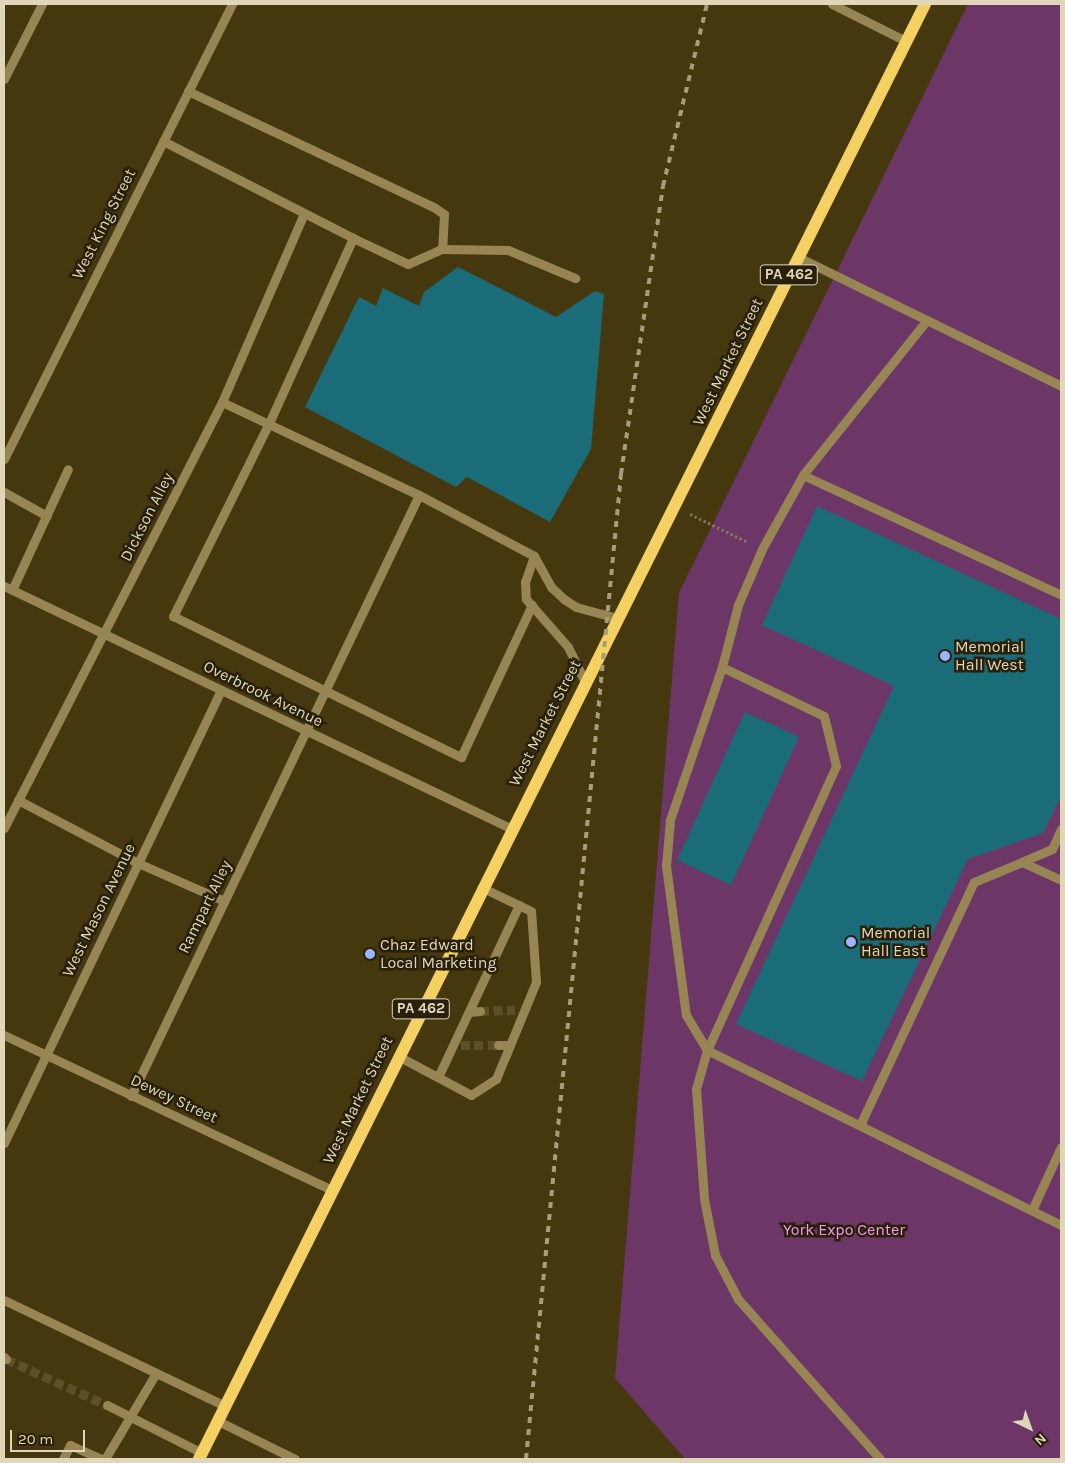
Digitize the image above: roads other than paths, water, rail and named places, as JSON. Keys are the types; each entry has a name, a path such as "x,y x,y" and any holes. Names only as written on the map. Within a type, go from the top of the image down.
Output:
{"main road":[{"name":"West Market Street","path":"200,1456 510,828 674,507 925,4"}],"street":[{"path":"4,80 42,4"},
{"name":"West King Street","path":"4,459 232,4"},
{"path":"832,4 906,41"},
{"path":"188,91 435,208 444,214 442,249"},
{"path":"163,141 352,238 408,264 442,249 508,250 575,278"},
{"name":"Dickson Alley","path":"4,828 222,402 304,213"},
{"path":"352,238 269,423 173,616 461,757 532,605"},
{"path":"798,257 1061,386"},
{"path":"927,320 803,475 762,549 738,605 722,667 670,820 666,866 686,1015 707,1050 1061,1225"},
{"path":"222,402 419,495 534,556 551,588 564,599 576,607 617,618"},
{"path":"8,588 47,516 68,469"},
{"path":"803,475 1061,596"},
{"path":"4,492 47,516"},
{"name":"Rampart Alley","path":"131,1096 419,495"},
{"path":"534,556 525,582 532,605 568,647 584,680"},
{"name":"Overbrook Avenue","path":"8,588 510,828"},
{"path":"722,667 824,716 836,766 707,1050 696,1089 704,1199 715,1255 744,1306 880,1459"},
{"name":"West Mason Avenue","path":"4,1142 221,690"},
{"path":"18,800 138,863 224,901"},
{"path":"860,1125 974,882 1052,850 1061,829"},
{"path":"1022,862 1061,880"},
{"path":"398,1056 471,1095 496,1080 536,982 531,911 481,887"},
{"path":"438,1077 457,1045 468,1012 519,905"},
{"path":"515,1010 525,1009"},
{"path":"468,1012 480,1011"},
{"name":"Dewey Street","path":"4,1035 332,1190"},
{"path":"498,1045 510,1045"},
{"path":"1032,1210 1061,1147"},
{"path":"4,1300 225,1406"},
{"path":"63,1459 70,1445 103,1459 133,1416 156,1373"},
{"path":"107,1405 133,1416 200,1456"},
{"path":"218,1421 295,1459"}],"tunnel":[{"path":"480,1011 515,1010"},
{"path":"461,1045 498,1045"},
{"path":"6,1359 107,1405"}],"railway":[{"path":"526,1459 621,474 663,186 707,4"}],"place":[{"name":"Memorial Hall West","path":"945,656"},
{"name":"Memorial Hall East","path":"851,942"},
{"name":"Chaz Edward Local Marketing","path":"370,954"}],"park label":[{"name":"York Expo Center","path":"844,1230"}]}
